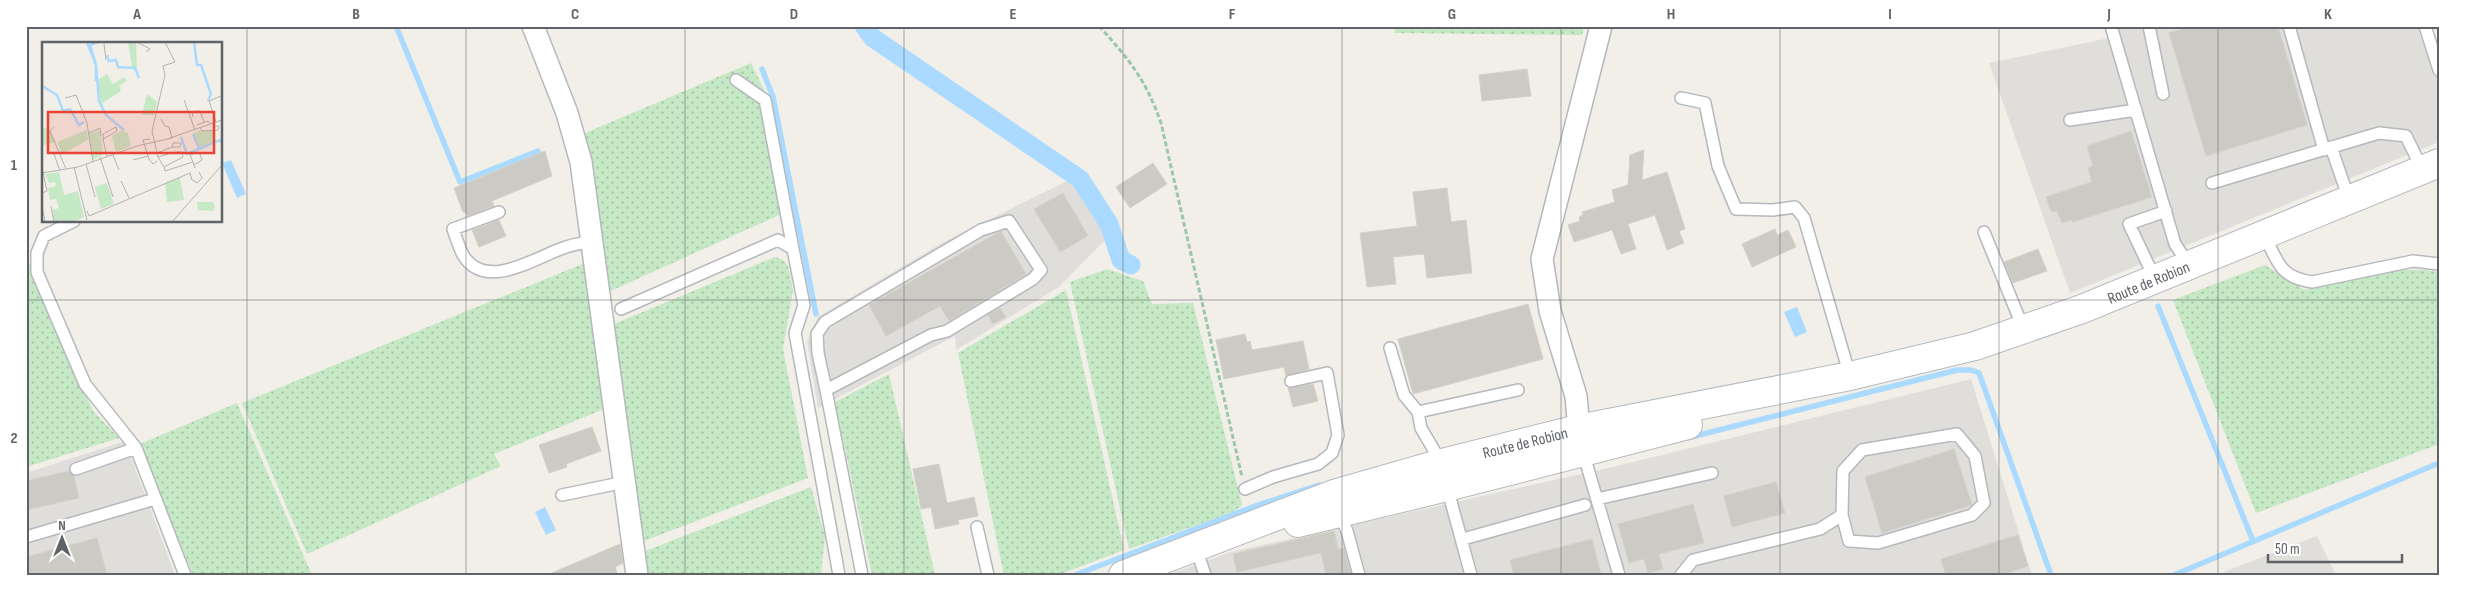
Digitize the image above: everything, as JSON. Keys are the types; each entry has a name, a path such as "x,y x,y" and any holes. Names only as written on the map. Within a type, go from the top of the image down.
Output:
{"main road":[{"name":"Route de Robion","path":"1122,575 1334,494 1445,475 1580,441 1683,408 1850,376 1975,346 2024,330 2155,279 2430,166"},
{"name":"Route de Robion","path":"1202,546 1339,513 1445,475 1500,474 1580,441 1707,420 1850,376"}],"street":[{"path":"533,26 567,113 581,162 637,575"},
{"path":"1580,441 1576,396 1550,311 1542,259 1601,26"}],"lane":[{"path":"2111,26 2175,244 2189,265"},
{"path":"2149,26 2163,94"},
{"path":"2289,26 2327,148 2349,199"},
{"path":"2425,26 2439,70"},
{"path":"736,80 766,100 792,249 804,305 795,332 839,575"},
{"path":"1681,98 1705,103 1718,166 1736,209 1773,210 1795,207 1804,218 1850,376"},
{"path":"2070,120 2136,110"},
{"path":"2212,183 2379,133 2406,136 2430,166"},
{"path":"2155,279 2129,224 2166,211"},
{"path":"499,212 453,229 464,256 473,265 487,272 502,272 567,246 593,241"},
{"path":"826,390 931,335 947,331 1033,278 1041,270 1009,221 981,230 825,322 817,334 818,353 862,575"},
{"path":"72,222 44,236 37,253 37,272 85,384 136,448 185,575"},
{"path":"1984,232 2024,330"},
{"path":"2264,234 2282,270 2295,280 2312,282 2413,261 2439,264"},
{"path":"621,309 778,240 792,249"},
{"path":"1390,348 1404,395 1418,412 1421,428 1445,475 1471,575"},
{"path":"1245,489 1273,477 1318,464 1332,453 1338,435 1327,373 1291,381"},
{"path":"1418,412 1518,390"},
{"path":"1957,434 1975,456 1984,502 1972,515 1878,543 1849,541 1842,515 1844,471 1862,450 1957,434"},
{"path":"1580,441 1619,575"},
{"path":"76,469 136,448"},
{"path":"1597,499 1712,473"},
{"path":"562,495 625,482"},
{"path":"26,537 156,499"},
{"path":"1463,539 1585,506"},
{"path":"1339,513 1347,531 1359,575"},
{"path":"1681,575 1692,560 1820,529 1842,515"},
{"path":"977,527 988,575"},
{"path":"1202,546 1205,575"}],"path":[{"path":"1099,26 1137,70 1152,96 1161,123 1245,489"}],"shaded area":[{"path":"2117,26 2431,26 2439,49 2439,142 2070,293 1989,63 2119,36"},
{"path":"1069,180 1109,236 1059,287 956,350 955,336 818,408 807,341 818,317 942,243"},
{"path":"1971,379 2032,575 1168,575 1231,552 1617,466"},
{"path":"125,441 175,575 26,575 26,473"},
{"path":"2317,536 2336,575 2216,575"}],"green space":[{"path":"1396,26 1584,26 1582,35 1394,33"},
{"path":"751,63 770,102 790,210 606,293 578,136"},
{"path":"26,256 70,363 94,412 119,438 26,467"},
{"path":"775,257 783,260 788,266 793,290 783,349 808,478 644,541 614,324"},
{"path":"585,263 604,409 494,454 501,466 307,554 242,403"},
{"path":"2265,265 2304,290 2371,274 2405,270 2439,272 2439,444 2256,513 2173,300"},
{"path":"1107,269 1143,281 1152,304 1193,303 1242,505 1234,512 1129,549 1070,282"},
{"path":"1066,290 1124,550 1058,575 1004,575 958,353"},
{"path":"889,374 935,575 872,575 835,402"},
{"path":"237,403 312,575 193,575 140,444"},
{"path":"811,487 825,536 821,575 643,575 640,553"}],"water":[{"path":"231,160 246,194 237,198 222,163"},
{"path":"1797,307 1807,332 1795,337 1784,312"},
{"path":"545,507 556,530 546,535 535,512"}],"building":[{"path":"2192,26 2278,26 2307,125 2206,156 2169,33"},
{"path":"1527,69 1531,96 1482,101 1479,75"},
{"path":"2131,131 2152,197 2073,222 2072,220 2062,223 2057,211 2051,212 2046,197 2092,182 2088,168 2093,166 2087,146"},
{"path":"1644,150 1642,180 1667,172 1685,229 1679,231 1684,243 1667,250 1655,215 1628,224 1636,249 1621,254 1612,230 1574,242 1568,225 1580,221 1579,217 1583,215 1582,212 1615,202 1612,190 1628,185 1630,155"},
{"path":"545,151 552,176 492,201 494,206 467,216 463,212 454,188"},
{"path":"1153,163 1167,184 1130,208 1116,187"},
{"path":"1447,188 1451,222 1466,220 1472,273 1427,278 1424,254 1393,257 1396,284 1367,287 1360,233 1417,226 1413,192"},
{"path":"1063,193 1088,236 1060,252 1034,209"},
{"path":"499,220 506,236 479,247 472,230"},
{"path":"1775,229 1777,235 1788,230 1796,247 1752,267 1742,244"},
{"path":"1001,231 1026,274 949,321 940,306 886,336 869,305"},
{"path":"2038,249 2047,271 2013,283 2004,262"},
{"path":"1528,304 1543,359 1413,394 1398,339"},
{"path":"1000,308 1006,317 993,324 988,315"},
{"path":"1245,334 1247,342 1250,341 1252,350 1303,341 1309,369 1286,376 1284,367 1224,379 1216,340"},
{"path":"1313,384 1318,401 1293,407 1288,388"},
{"path":"592,427 601,451 566,464 567,467 549,473 539,445"},
{"path":"1954,449 1972,505 1882,533 1865,477"},
{"path":"939,464 947,503 974,497 978,516 958,520 959,524 935,529 931,507 921,509 913,469"},
{"path":"69,471 74,476 79,498 26,510 26,481"},
{"path":"1776,482 1785,513 1732,527 1724,496"},
{"path":"1693,504 1704,543 1659,554 1663,569 1648,573 1644,559 1629,563 1618,524"},
{"path":"1334,531 1338,549 1344,548 1351,575 1326,575 1321,553 1237,572 1233,554"},
{"path":"2018,535 2028,566 2001,575 1946,575 1941,559"},
{"path":"97,538 107,575 26,575 26,557"},
{"path":"1592,539 1601,575 1514,575 1510,560"},
{"path":"620,544 623,563 615,567 618,575 547,575"}],"waterway":[{"path":"396,26 460,182 538,151"},
{"path":"864,26 873,38 1080,179 1109,224 1121,260 1131,265"},
{"path":"762,69 773,97 816,314"},
{"path":"2158,306 2253,541"},
{"path":"1687,438 1957,370 1971,370 1979,373 2051,575"},
{"path":"2174,575 2439,463"},
{"path":"1075,575 1258,505 1319,485"}]}
